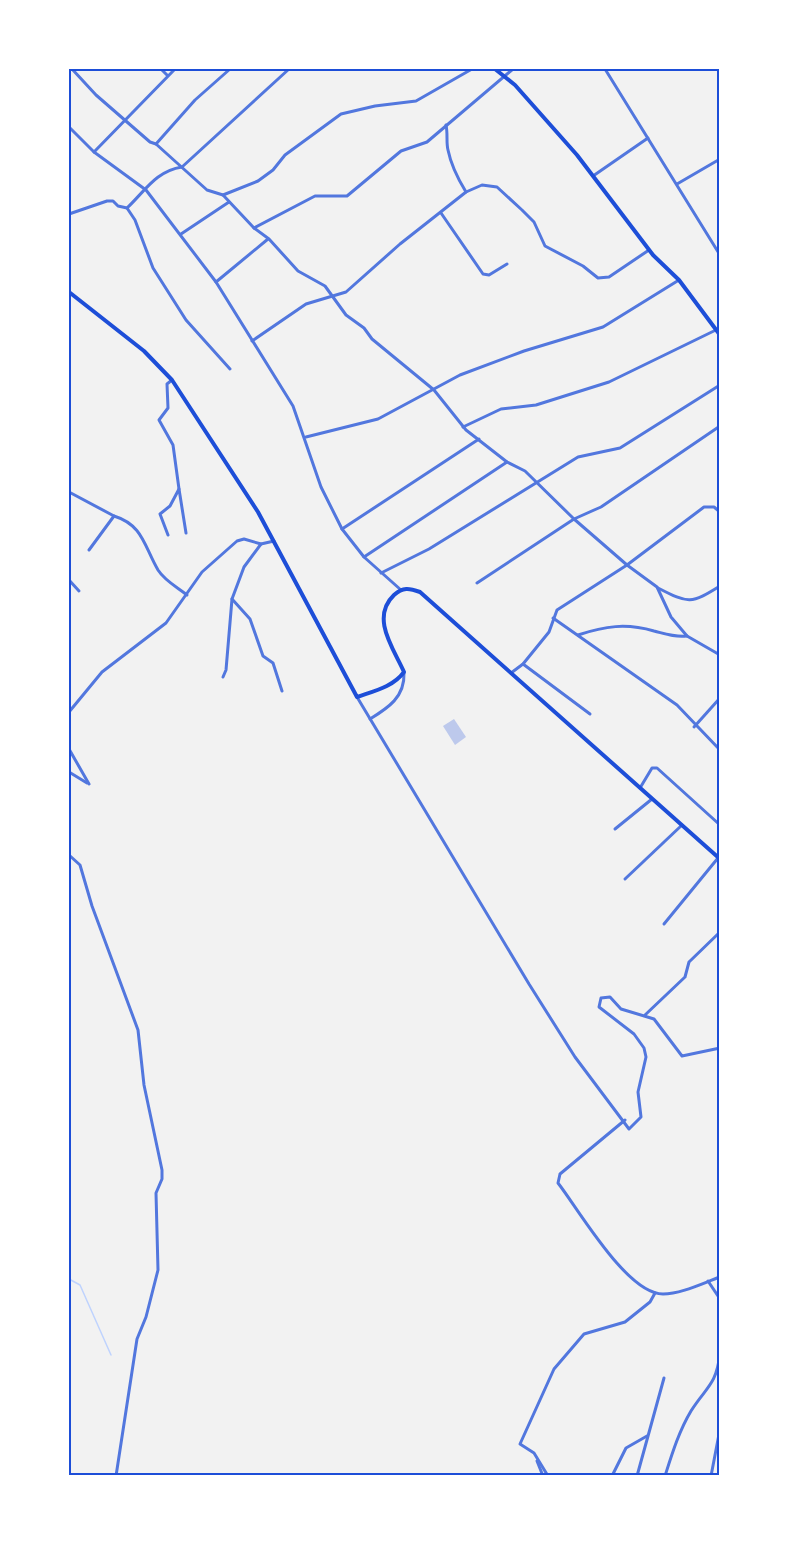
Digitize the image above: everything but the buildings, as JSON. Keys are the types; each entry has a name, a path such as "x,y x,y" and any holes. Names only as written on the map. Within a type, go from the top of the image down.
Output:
{"main road":[{"path":"495,69 578,155 649,250 679,280 718,329 720,335"},
{"path":"69,292 137,345 172,381 232,469 274,541 357,697 384,688 399,679 404,672 383,620 386,605 401,590 406,588 420,592 719,859"}],"street":[{"path":"72,69 124,120 150,142 156,144 207,190 223,195 298,271 325,286 346,315 434,390 463,427 507,462 525,471 534,484 627,566 657,587 683,601 691,602 720,586"},
{"path":"161,69 167,75"},
{"path":"94,152 175,69"},
{"path":"156,144 195,100 230,69"},
{"path":"127,208 146,190 150,181 170,169 182,167 289,69"},
{"path":"223,195 258,181 273,170 285,155 342,114 375,106 416,101 472,69"},
{"path":"254,228 315,196 347,196 401,151 427,142 503,75 513,69"},
{"path":"605,69 720,255"},
{"path":"446,125 449,135 447,148 466,192"},
{"path":"69,127 94,152 146,190 216,282 252,341 271,366 293,406 306,437 321,487 342,529 364,557 401,590"},
{"path":"593,176 648,138"},
{"path":"677,184 720,159"},
{"path":"252,341 306,304 346,292 400,244 466,192 482,185 497,187 534,222 545,246 583,266 598,278 609,277 649,250"},
{"path":"69,214 107,201 113,201 118,206 127,208 135,220 153,268 186,320 230,369"},
{"path":"181,234 229,202"},
{"path":"441,213 483,274 489,275 507,264"},
{"path":"216,282 268,239"},
{"path":"306,437 378,419 460,375 603,327 679,280"},
{"path":"463,427 501,408 536,405 609,382 718,329"},
{"path":"172,381 167,384 166,389 168,408 159,420 172,444 186,533"},
{"path":"381,573 429,549 578,457 620,448 720,385"},
{"path":"477,583 574,519 601,507 720,426"},
{"path":"342,529 479,439"},
{"path":"364,557 507,462"},
{"path":"168,535 160,514 170,506 179,489"},
{"path":"69,492 114,516 129,521 148,546 158,570 167,581 188,595"},
{"path":"510,674 523,664 552,627 557,610 627,566 704,507 714,507 720,512"},
{"path":"89,550 114,516"},
{"path":"69,712 102,672 166,623 188,595 202,572 237,541 244,539 261,544 274,541"},
{"path":"223,677 226,670 232,599 244,567 261,544"},
{"path":"69,580 79,591"},
{"path":"657,587 671,616 687,636 720,655"},
{"path":"232,599 250,619 263,656 273,663 282,691"},
{"path":"553,618 677,705 694,727 720,750"},
{"path":"578,635 605,626 628,625 671,637 687,636"},
{"path":"523,664 590,714"},
{"path":"370,719 392,704 404,683 404,672"},
{"path":"357,697 529,984 575,1057 625,1120 629,1129 641,1117 639,1083 646,1057 640,1040 602,1011 599,1002 605,996 610,997 621,1010 654,1019 682,1056 689,1057 719,1048 720,1053"},
{"path":"694,727 720,698"},
{"path":"69,749 89,784 69,771"},
{"path":"640,788 652,768 657,768 720,825"},
{"path":"615,829 652,799"},
{"path":"625,879 682,825"},
{"path":"69,855 80,865 92,906 138,1030 144,1085 162,1170 162,1179 156,1193 158,1270 146,1317 137,1339 116,1476"},
{"path":"664,924 719,859"},
{"path":"645,1015 685,977 689,971 689,962 720,932"},
{"path":"625,1120 560,1174 558,1183 625,1273 648,1292 664,1294 720,1277"},
{"path":"708,1281 720,1299"},
{"path":"548,1476 534,1453 520,1444 554,1369 584,1334 626,1322 650,1302 655,1293"},
{"path":"665,1476 692,1410 709,1391 718,1368 720,1354"},
{"path":"637,1476 647,1436 660,1399 664,1377"},
{"path":"711,1476 720,1429"},
{"path":"612,1476 626,1448 647,1436"},
{"path":"534,1453 543,1476"}],"waterway":[{"path":"69,1279 80,1285 111,1355"}]}
